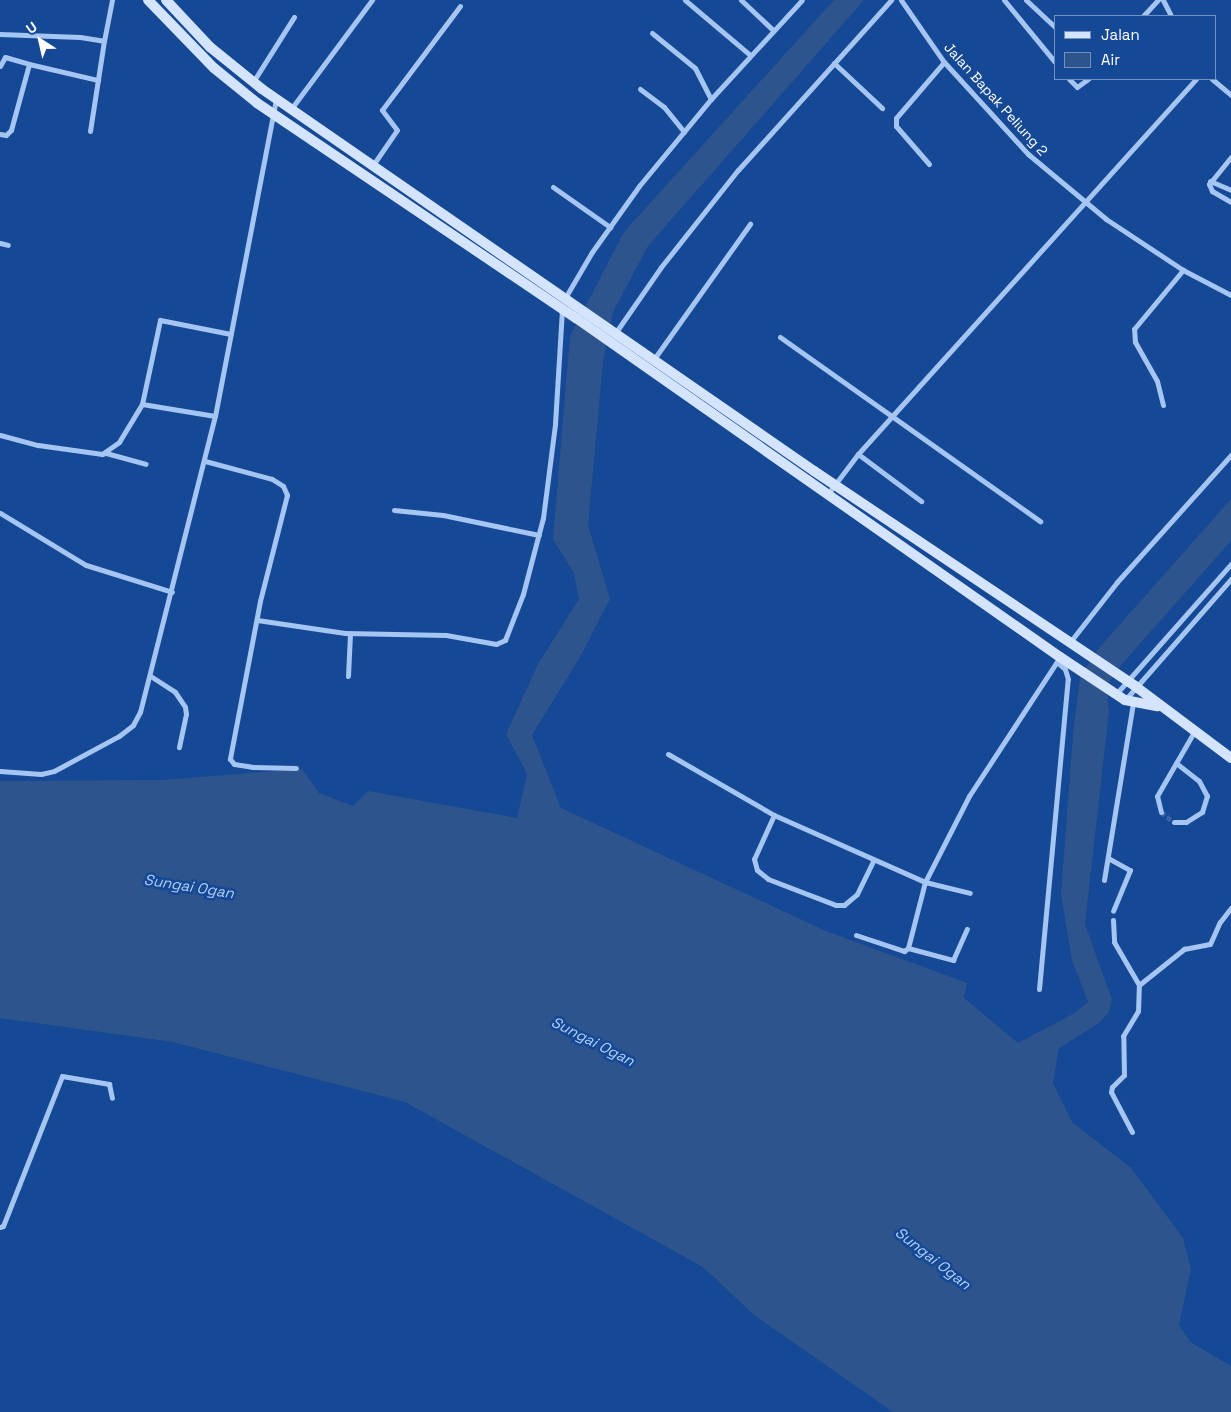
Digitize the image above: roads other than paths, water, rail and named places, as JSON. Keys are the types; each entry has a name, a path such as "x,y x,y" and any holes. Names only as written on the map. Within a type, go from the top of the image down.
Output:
{"street":[{"path":"90,131 112,0"},
{"path":"148,0 214,68 274,113 576,318 1058,659 1082,670 1129,701 1158,706"},
{"path":"166,0 210,47 276,100 614,330 834,484 1069,643 1091,655 1231,758"},
{"path":"290,109 372,0"},
{"path":"685,0 750,55"},
{"path":"740,0 773,30"},
{"path":"256,620 350,634 420,633 501,643 511,629 539,535 555,424 562,309 565,298 610,226 711,98 802,0"},
{"path":"614,330 660,267 738,170 891,0"},
{"name":"Jalan Bapak Peliung 2","path":"902,0 944,62 1028,154 1106,219 1183,270 1231,295"},
{"path":"1004,0 1054,61"},
{"path":"1026,0 1054,26"},
{"path":"1144,15 1158,0"},
{"path":"1163,0 1170,15"},
{"path":"373,166 397,130 382,110 460,6"},
{"path":"253,82 294,17"},
{"path":"652,33 695,68 711,98"},
{"path":"0,34 104,41"},
{"path":"0,66 4,58 98,80"},
{"path":"929,164 896,126 896,118 944,62"},
{"path":"834,63 882,108"},
{"path":"0,134 6,134 11,130 29,64"},
{"path":"1070,80 1077,86 1086,80"},
{"path":"827,495 858,454 1195,80"},
{"path":"1213,80 1231,96"},
{"path":"640,89 664,107 684,132"},
{"path":"0,770 48,772 119,736 137,719 152,677 205,461 276,100"},
{"path":"1210,181 1231,157"},
{"path":"1210,181 1231,190"},
{"path":"1210,181 1212,191 1231,202"},
{"path":"553,187 610,226"},
{"path":"654,359 750,224"},
{"path":"0,243 8,245"},
{"path":"1163,405 1157,381 1134,342 1134,329 1183,270"},
{"path":"106,453 125,434 142,404 160,320 231,334"},
{"path":"780,337 1040,521"},
{"path":"142,404 215,416"},
{"path":"0,435 58,449 106,453 146,464"},
{"path":"858,454 920,501"},
{"path":"1069,643 1117,582 1231,455"},
{"path":"205,461 272,479 286,491 285,511 256,620 230,759 234,764 252,767 296,768"},
{"path":"394,510 444,515 539,535"},
{"path":"0,513 86,565 172,592"},
{"path":"1113,691 1122,677 1231,564"},
{"path":"1104,880 1129,701 1135,686 1231,579"},
{"path":"348,676 350,634"},
{"path":"908,948 925,882 969,796 1058,659"},
{"path":"1039,989 1068,679 1065,669 1058,659"},
{"path":"152,677 175,692 185,707 179,747"},
{"path":"1161,812 1156,796 1194,732"},
{"path":"668,754 774,815 872,861 925,882 970,893"},
{"path":"1174,822 1186,822 1202,812 1207,796 1199,781 1176,763"},
{"path":"774,815 754,859 757,870 768,879 829,903 844,905 857,894 872,861"},
{"path":"1108,858 1125,865 1130,870 1112,911"},
{"path":"1139,985 1184,949 1210,944 1220,922 1231,908"},
{"path":"1113,920 1114,942 1139,985 1138,1011 1123,1036 1124,1075 1112,1087 1111,1092 1132,1132"},
{"path":"856,935 900,952 908,948 953,960 957,958 967,929"},
{"path":"0,1227 3,1226 62,1076 109,1084 112,1098"}],"water":[{"name":"Sungai Ogan","path":"834,0 864,0 648,246 613,312 603,362 588,525 610,599 580,657 532,735 561,808 826,931 967,983 964,998 1018,1043 1073,1014 1088,1002 1072,960 1061,894 1073,734 1080,677 1099,648 1231,499 1231,541 1121,665 1106,687 1109,711 1085,924 1112,1000 1109,1012 1099,1023 1059,1048 1053,1083 1072,1122 1131,1168 1183,1238 1191,1269 1179,1325 1190,1342 1231,1366 1231,1412 893,1412 754,1315 703,1267 405,1102 173,1042 0,1018 0,781 162,780 302,769 319,793 353,806 368,791 517,818 527,774 506,734 538,664 579,599 574,573 553,539 570,336 624,232"}],"tunnel":[{"path":"1161,812 1174,822"}]}
